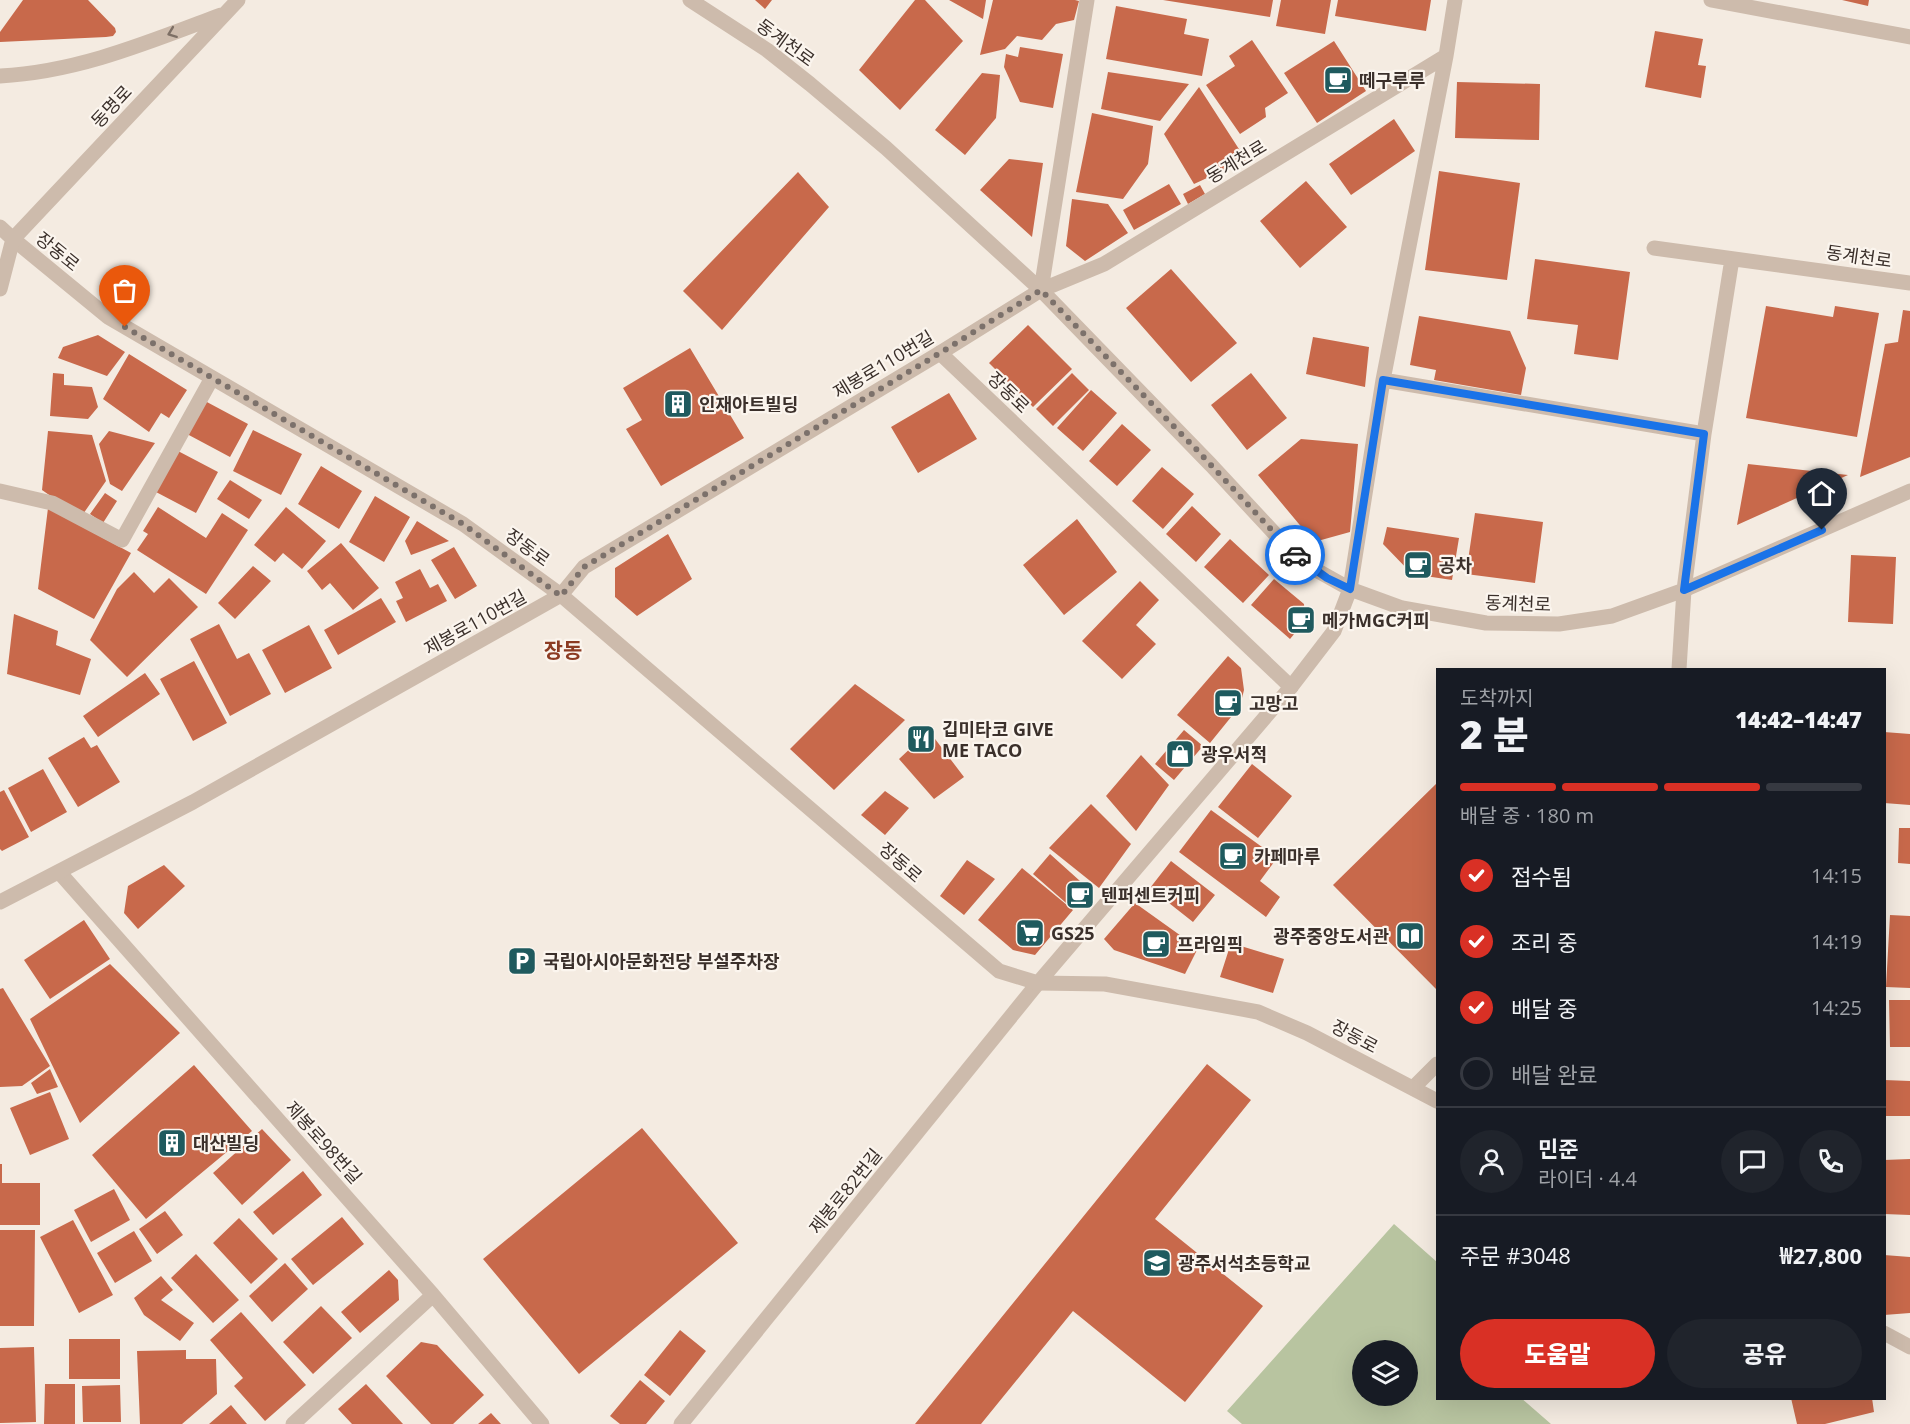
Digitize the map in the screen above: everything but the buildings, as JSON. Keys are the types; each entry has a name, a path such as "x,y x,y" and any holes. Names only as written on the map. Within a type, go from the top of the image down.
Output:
{"street":[{"name":"동명로","path":"12,239 238,0"},
{"name":"동계천로","path":"690,0 767,50 886,148 1041,290 1204,457 1300,561 1350,589 1402,608 1486,623 1559,624 1612,616 1684,590 1910,492"},
{"path":"1041,290 1087,0"},
{"path":"1038,983 1291,687 1334,631 1350,589 1383,380 1455,0"},
{"path":"1711,0 1910,37"},
{"path":"0,76 22,75 114,56 227,12"},
{"name":"동계천로","path":"1041,290 1104,264 1446,56"},
{"name":"장동로","path":"0,227 108,317 463,524 561,596 999,971 1038,983 1105,984 1258,1012 1307,1033 1436,1100"},
{"path":"0,289 12,239"},
{"name":"동계천로","path":"1654,248 1910,283"},
{"path":"1679,668 1684,590 1704,434 1732,259"},
{"name":"제봉로110번길","path":"0,902 193,802 561,596 584,567 1041,290"},
{"name":"장동로","path":"940,353 1291,687"},
{"path":"0,491 52,503 122,540 212,378"},
{"path":"1383,380 1704,434"},
{"name":"제봉로98번길","path":"59,872 433,1295"},
{"name":"제봉로82번길","path":"681,1424 1038,983"},
{"path":"1413,1088 1436,1065"},
{"path":"293,1424 433,1295 542,1424"},
{"path":"1886,1335 1910,1347"}],"green space":[{"path":"1394,1224 1436,1261 1436,1400 1523,1400 1551,1424 1242,1424 1227,1411"}],"way so far":[{"path":"125,327 463,524 561,596 584,567 1041,290 1196,449 1295,555"}],"place":[{"name":"떼구루루","path":"1338,80"},
{"name":"인재아트빌딩","path":"678,404"},
{"name":"공차","path":"1418,565"},
{"name":"메가MGC커피","path":"1301,620"},
{"name":"고망고","path":"1228,703"},
{"name":"깁미타코 GIVE ME TACO","path":"921,739"},
{"name":"광우서적","path":"1180,754"},
{"name":"카페마루","path":"1233,856"},
{"name":"텐퍼센트커피","path":"1080,895"},
{"name":"GS25","path":"1030,933"},
{"name":"광주중앙도서관","path":"1410,936"},
{"name":"프라임픽","path":"1156,944"},
{"name":"국립아시아문화전당 부설주차장","path":"522,961"},
{"name":"대산빌딩","path":"172,1143"},
{"name":"광주서석초등학교","path":"1157,1263"}],"district":[{"name":"장동","path":"563,650"}],"route":[{"path":"1295,555 1300,561 1327,578 1350,589 1383,380 1704,434 1684,590 1822,530"}]}
